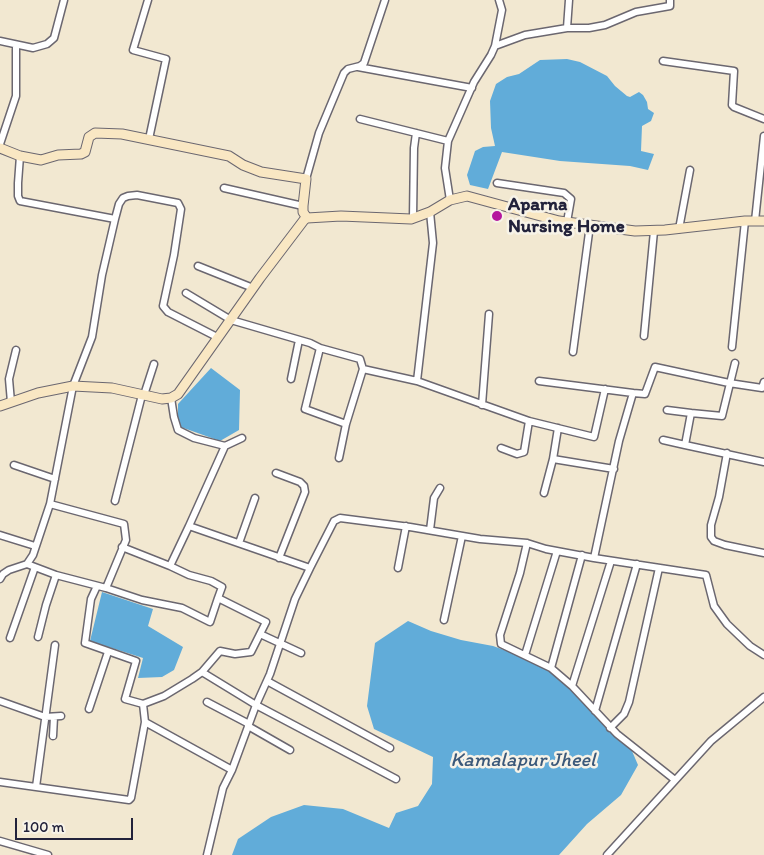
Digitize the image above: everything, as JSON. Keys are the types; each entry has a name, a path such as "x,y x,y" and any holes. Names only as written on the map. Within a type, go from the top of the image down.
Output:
{"street":[{"path":"0,41 33,48 47,44 54,38 64,0"},
{"path":"148,0 133,50 166,59 148,139"},
{"path":"358,67 364,63 385,0"},
{"path":"450,200 445,168 448,141 472,88 495,46 502,10 499,0"},
{"path":"567,28 569,0"},
{"path":"495,46 525,35 567,28 589,28 605,25 636,12 670,6 670,0"},
{"path":"0,144 16,96 16,45"},
{"path":"663,61 734,71 732,105 764,118"},
{"path":"307,218 303,206 306,179 320,133 344,73 348,69 358,67 472,88"},
{"path":"360,119 448,141"},
{"path":"0,148 20,156 42,160 58,155 81,154 85,152 89,136 95,133 122,134 229,156 243,165 261,172 306,179"},
{"path":"413,218 416,133"},
{"path":"732,347 755,221 764,136"},
{"path":"20,156 18,183 18,196 20,200 115,219"},
{"path":"679,229 690,170"},
{"path":"497,183 564,193 571,199 567,222"},
{"path":"224,188 303,206"},
{"path":"27,564 36,546 50,504 73,386 92,337 102,275 119,204 123,198 137,195 178,203 180,209 179,218 163,306 168,312 217,337"},
{"path":"0,406 38,393 73,386 112,388 162,399 171,398 178,394 217,337 307,218 342,216 411,219 430,212 450,200 467,196 526,213 567,222 635,231 679,229 755,221"},
{"path":"417,381 433,244 430,212"},
{"path":"573,352 590,225"},
{"path":"644,336 654,231"},
{"path":"198,266 254,288"},
{"path":"186,293 231,320 360,359 362,369 346,424 339,458"},
{"path":"482,405 489,314"},
{"path":"291,379 299,340"},
{"path":"320,348 305,409 346,424"},
{"path":"11,402 9,379 16,350"},
{"path":"668,410 722,416 735,363"},
{"path":"115,501 143,395 154,364"},
{"path":"539,381 645,394 655,367 729,383 763,386"},
{"path":"362,369 417,381 529,421 594,436 605,389"},
{"path":"594,558 619,441 632,393"},
{"path":"171,398 178,430 194,438 225,446 242,438"},
{"path":"685,445 691,413"},
{"path":"502,448 516,454 524,452 529,421"},
{"path":"544,493 553,459 558,428"},
{"path":"663,440 764,462"},
{"path":"170,566 225,446"},
{"path":"727,453 719,496 711,525 711,537 714,541 725,545 764,553"},
{"path":"553,459 614,469"},
{"path":"14,465 55,479"},
{"path":"276,473 300,482 304,486 305,492 279,558"},
{"path":"430,530 434,498 440,488"},
{"path":"238,543 255,498"},
{"path":"50,504 124,524 126,540 106,588"},
{"path":"206,855 223,788 267,681 295,599 334,521 337,519 406,526 480,539 527,543 594,558 706,575 714,606 727,624 750,646 764,655"},
{"path":"189,526 310,568"},
{"path":"398,568 406,526"},
{"path":"0,535 36,546"},
{"path":"444,620 462,536"},
{"path":"527,543 500,640 501,644 551,668 572,686 610,728 630,746 675,780"},
{"path":"0,579 9,570 27,564 56,575 142,600 182,608 210,622 222,586 189,575 122,547"},
{"path":"525,655 557,551"},
{"path":"551,668 582,555"},
{"path":"572,686 611,561"},
{"path":"596,711 637,564"},
{"path":"10,638 35,567"},
{"path":"610,728 624,714 629,702 659,568"},
{"path":"38,637 56,575"},
{"path":"97,586 91,599 85,643 136,661 125,699 143,704 164,696 202,672 220,651 235,654 251,652 266,622 218,598"},
{"path":"260,634 301,653"},
{"path":"36,787 55,645"},
{"path":"89,709 108,652"},
{"path":"202,672 256,705 396,779"},
{"path":"267,681 390,748"},
{"path":"607,855 711,741 764,697"},
{"path":"0,701 45,718 57,717 53,736"},
{"path":"207,702 290,750"},
{"path":"0,782 130,799 145,722 143,704"},
{"path":"145,722 232,770"},
{"path":"0,841 48,855"}],"water":[{"path":"567,59 580,62 607,76 627,96 630,97 639,92 643,95 648,109 654,113 651,121 642,126 641,151 654,154 648,170 630,166 560,161 502,152 488,189 470,185 467,175 475,151 483,147 495,146 491,128 490,101 496,84 507,77 519,74 540,60"},
{"path":"211,368 240,390 239,430 220,441 178,426 178,404"},
{"path":"102,592 153,609 148,626 183,647 174,670 162,677 138,678 143,658 90,641"},
{"name":"Kamalapur Jheel","path":"408,621 431,631 461,640 493,646 557,669 583,693 632,751 638,765 621,795 587,824 559,855 232,855 238,839 271,817 304,805 343,809 389,828 396,813 418,806 432,784 433,757 374,729 367,706 375,643"}],"place":[{"name":"Aparna Nursing Home","path":"497,216"}]}
